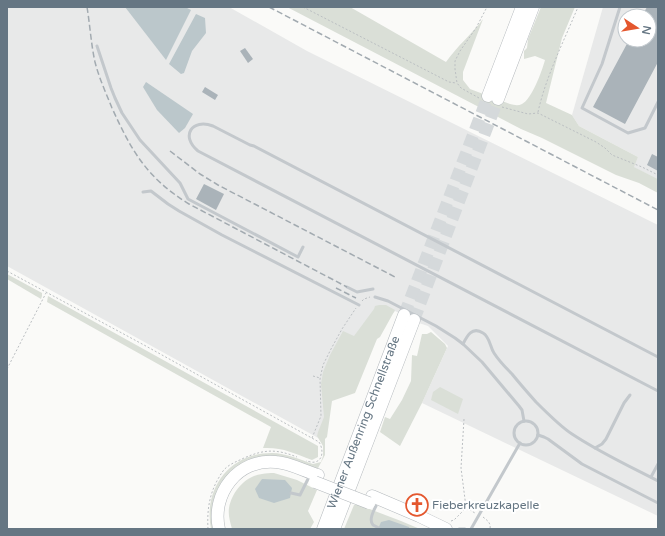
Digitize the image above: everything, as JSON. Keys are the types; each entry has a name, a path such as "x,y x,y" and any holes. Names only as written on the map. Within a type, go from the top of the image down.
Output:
{"highway":[{"path":"492,100 522,7"},
{"path":"492,100 533,7"},
{"name":"Wiener Außenring Schnellstraße","path":"323,529 334,498 409,318 334,529"},
{"path":"220,529 217,521 223,491 228,482 242,470 258,463 275,462 285,464 314,479"},
{"path":"228,529 226,504 235,486 242,479 254,472 267,469 277,469 314,479 373,502 428,529"},
{"path":"317,529 334,498"},
{"path":"373,502 448,525"},
{"path":"337,529 339,516"}],"lane":[{"path":"620,7 602,64 582,108 628,133 644,128 658,102"},
{"path":"97,46 111,88 122,113 140,140 182,185 188,199 298,256 303,247"},
{"path":"658,357 213,126 207,124 197,125 189,134 192,146 198,151 658,391"},
{"path":"143,192 151,191 168,204 191,218 359,305"},
{"path":"347,287 357,292 373,289"},
{"path":"375,297 388,301 425,320 464,344 482,362 519,406 522,410 524,421"},
{"path":"464,344 468,334 471,332 478,331 484,333 495,354 534,400 571,433 595,448 658,481"},
{"path":"595,448 602,444 606,439 624,403 630,396"},
{"path":"524,421 530,422 538,430 538,435 532,443 525,445 520,443 516,438 514,431 518,424 524,421"},
{"path":"538,435 548,439 587,466 658,503"},
{"path":"471,529 520,443"},
{"path":"651,477 658,464"},
{"path":"291,493 300,495 314,479"},
{"path":"373,502 371,521 372,524 379,528"},
{"path":"459,529 465,529"}],"path":[{"path":"303,7 449,82 457,83"},
{"path":"487,7 476,28 455,61 457,83 460,88 528,114 538,113 596,142 612,155 658,175"},
{"path":"538,113 554,64 578,7"},
{"path":"7,271 319,442 322,448"},
{"path":"7,369 46,292"},
{"path":"311,438 321,416 320,379 323,365 354,311 364,299 375,297"},
{"path":"313,376 320,379"},
{"path":"464,419 461,468 466,508"},
{"path":"466,508 489,521 491,525 490,529"},
{"path":"448,525 466,508"}],"shaded area":[{"path":"7,7 229,7 307,51 658,225 658,516 422,403 448,346 428,326 395,311 353,360 333,358 329,413 320,439 7,266"},
{"path":"125,7 185,7 191,10 166,60"},
{"path":"287,7 350,7 446,62 483,19 463,72 463,80 470,89 510,104 518,105 526,101 533,91 545,60 535,56 524,59 524,51 527,48 528,39 541,7 575,7 562,38 546,103 572,115 579,126 638,157 634,167 658,179 658,193 639,183 616,175 521,129"},
{"path":"603,7 658,7 658,179 633,167 638,157 579,126 572,115"},
{"path":"196,14 205,18 206,33 192,51 184,73 181,74 169,64"},
{"path":"146,82 193,114 185,128 179,133 157,110 143,87"},
{"path":"7,274 42,293 41,299 7,279"},
{"path":"48,296 318,446 318,457 312,460 282,450 263,448 271,427 47,302"},
{"path":"386,305 395,310 380,337 377,339 355,393 332,401 327,437 325,439 325,455 317,470 285,459 227,477 216,529 211,529 211,500 216,487 232,466 244,459 272,453 288,455 313,464 321,462 323,456 323,446 317,436 324,417 321,384 323,372 343,331 354,336 375,306"},
{"path":"431,332 445,344 447,348 422,403 400,446 380,432 385,417 390,419 402,400 411,381 412,355 417,356 422,334"},
{"path":"440,387 463,399 458,414 431,400 433,392"},
{"path":"274,473 297,480 317,490 308,511 314,522 310,529 232,529 229,508 236,491 245,481 256,475"},
{"path":"262,479 285,480 292,488 290,498 274,503 259,498 255,489"},
{"path":"354,505 359,505 420,529 344,529"},
{"path":"389,520 409,527 410,529 378,529 381,522"}],"building":[{"path":"658,7 658,62 625,124 593,107 625,48 657,48 657,8 646,8"},
{"path":"245,48 253,59 248,63 240,51"},
{"path":"205,87 218,95 215,100 202,92"},
{"path":"652,154 658,157 658,171 647,165"},
{"path":"204,184 224,194 216,210 196,199"}],"tunnel":[{"path":"404,315 488,96"},
{"path":"414,320 498,99"}],"railway":[{"path":"87,7 94,55 103,85 112,108 134,151 151,174 174,194 189,204 347,287"},
{"path":"269,7 658,210"},
{"path":"170,151 200,174 218,185 397,278"},
{"path":"336,288 356,298"}],"place":[{"name":"Fieberkreuzkapelle","path":"417,505"}]}
